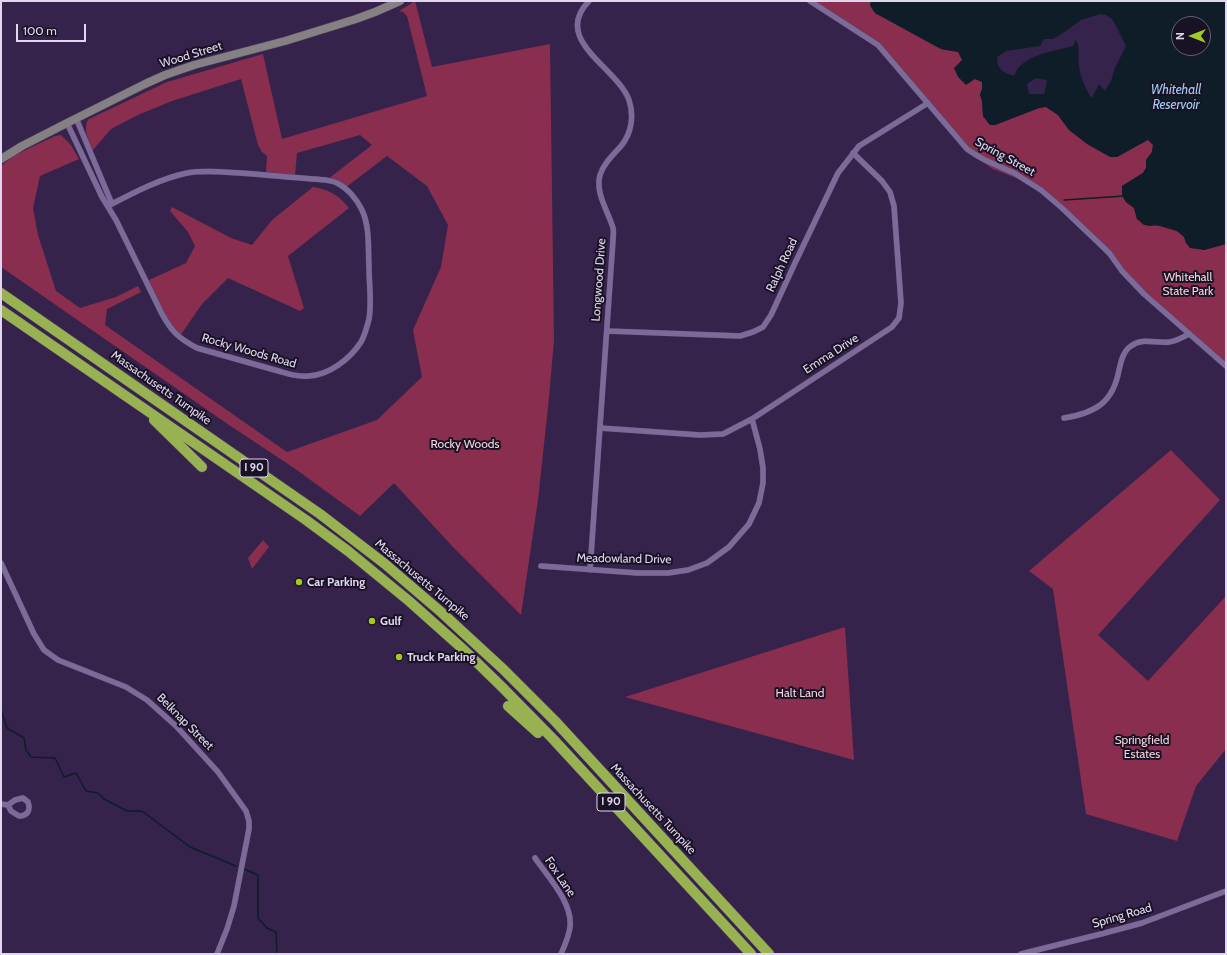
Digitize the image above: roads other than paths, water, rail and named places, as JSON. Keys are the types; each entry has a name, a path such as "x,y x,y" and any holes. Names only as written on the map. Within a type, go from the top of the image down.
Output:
{"highway":[{"name":"Massachusetts Turnpike","path":"1,294 314,510 385,564 433,605 491,657 555,722 769,954"},
{"name":"Massachusetts Turnpike","path":"1,310 302,516 368,567 430,620 483,668 547,732 751,954"},
{"path":"139,404 202,467"},
{"path":"508,706 591,780"}],"main road":[{"name":"Wood Street","path":"1,159 22,146 76,118 145,84 176,71 306,34 375,12 400,1"}],"street":[{"name":"Longwood Drive","path":"589,1 585,5 579,18 578,28 580,38 592,56 621,86 628,98 631,112 631,126 627,136 622,145 604,166 599,180 600,190 613,230 590,570"},
{"name":"Spring Street","path":"810,1 878,45 967,149 1032,184 1062,208 1110,254 1122,271 1137,287 1226,366"},
{"name":"Ralph Road","path":"607,331 740,336 753,332 762,327 771,315 838,173 859,146 928,103"},
{"name":"Rocky Woods Road","path":"76,118 110,205 116,220 168,324 184,341 196,348 294,376 310,376 324,373 352,354 361,342 366,330 370,306 368,235 366,219 362,208 351,194 336,182 246,174 196,172 165,179 110,205"},
{"name":"Rocky Woods Road","path":"67,123 102,197 110,205"},
{"name":"Emma Drive","path":"600,428 700,435 724,434 752,419 892,327 899,318 901,303 894,206 890,192 882,181 853,153"},
{"path":"1064,418 1087,413 1104,402 1111,394 1116,384 1124,354 1130,346 1140,341 1171,342 1181,339 1189,334"},
{"name":"Meadowland Drive","path":"541,566 638,573 668,573 688,570 707,563 729,547 749,524 758,503 763,483 763,468 760,449 752,419"},
{"name":"Belknap Street","path":"1,563 34,634 44,650 58,660 126,687 147,700 176,726 218,772 246,811 249,821 249,829 234,906 217,954"},
{"path":"1,804 8,805"},
{"name":"Fox Lane","path":"535,858 562,896 570,916 568,936 561,954"},
{"name":"Spring Road","path":"1021,954 1142,923 1226,891"}],"water":[{"name":"Whitehall Reservoir","path":"871,1 1226,1 1226,244 1204,250 1190,248 1184,237 1177,231 1156,225 1144,225 1137,219 1134,208 1126,202 1122,196 1122,186 1143,173 1146,168 1146,160 1152,152 1153,145 1148,140 1117,157 1110,157 1087,144 1069,130 1058,115 1046,107 1039,108 995,125 990,125 983,116 980,95 982,82 975,79 966,85 958,77 954,68 962,60 958,52 941,49 875,13 870,5","holes":["1100,14 1106,15 1113,20 1126,46 1115,68 1111,81 1105,91 1099,84 1092,98 1080,74 1076,40 1073,46 1032,58 1019,67 1014,76 999,68 997,57 1006,51 1040,46 1044,39 1053,39 1081,20","1036,78 1047,80 1044,94 1029,94 1027,84"]}],"waterway":[{"path":"1064,200 1124,196"},
{"path":"1,710 7,728 24,738 26,750 31,757 55,758 64,777 76,773 86,791 98,793 104,799 127,811 142,811 190,847 236,866"},
{"path":"244,869 258,875 258,918 267,928 276,932 277,954"}],"place":[{"name":"Car Parking","path":"299,582"},
{"name":"Gulf","path":"372,621"},
{"name":"Truck Parking","path":"399,657"}],"park label":[{"name":"Whitehall State Park","path":"1188,284"},
{"name":"Rocky Woods","path":"465,444"},
{"name":"Halt Land","path":"800,693"},
{"name":"Springfield Estates","path":"1142,747"}]}
